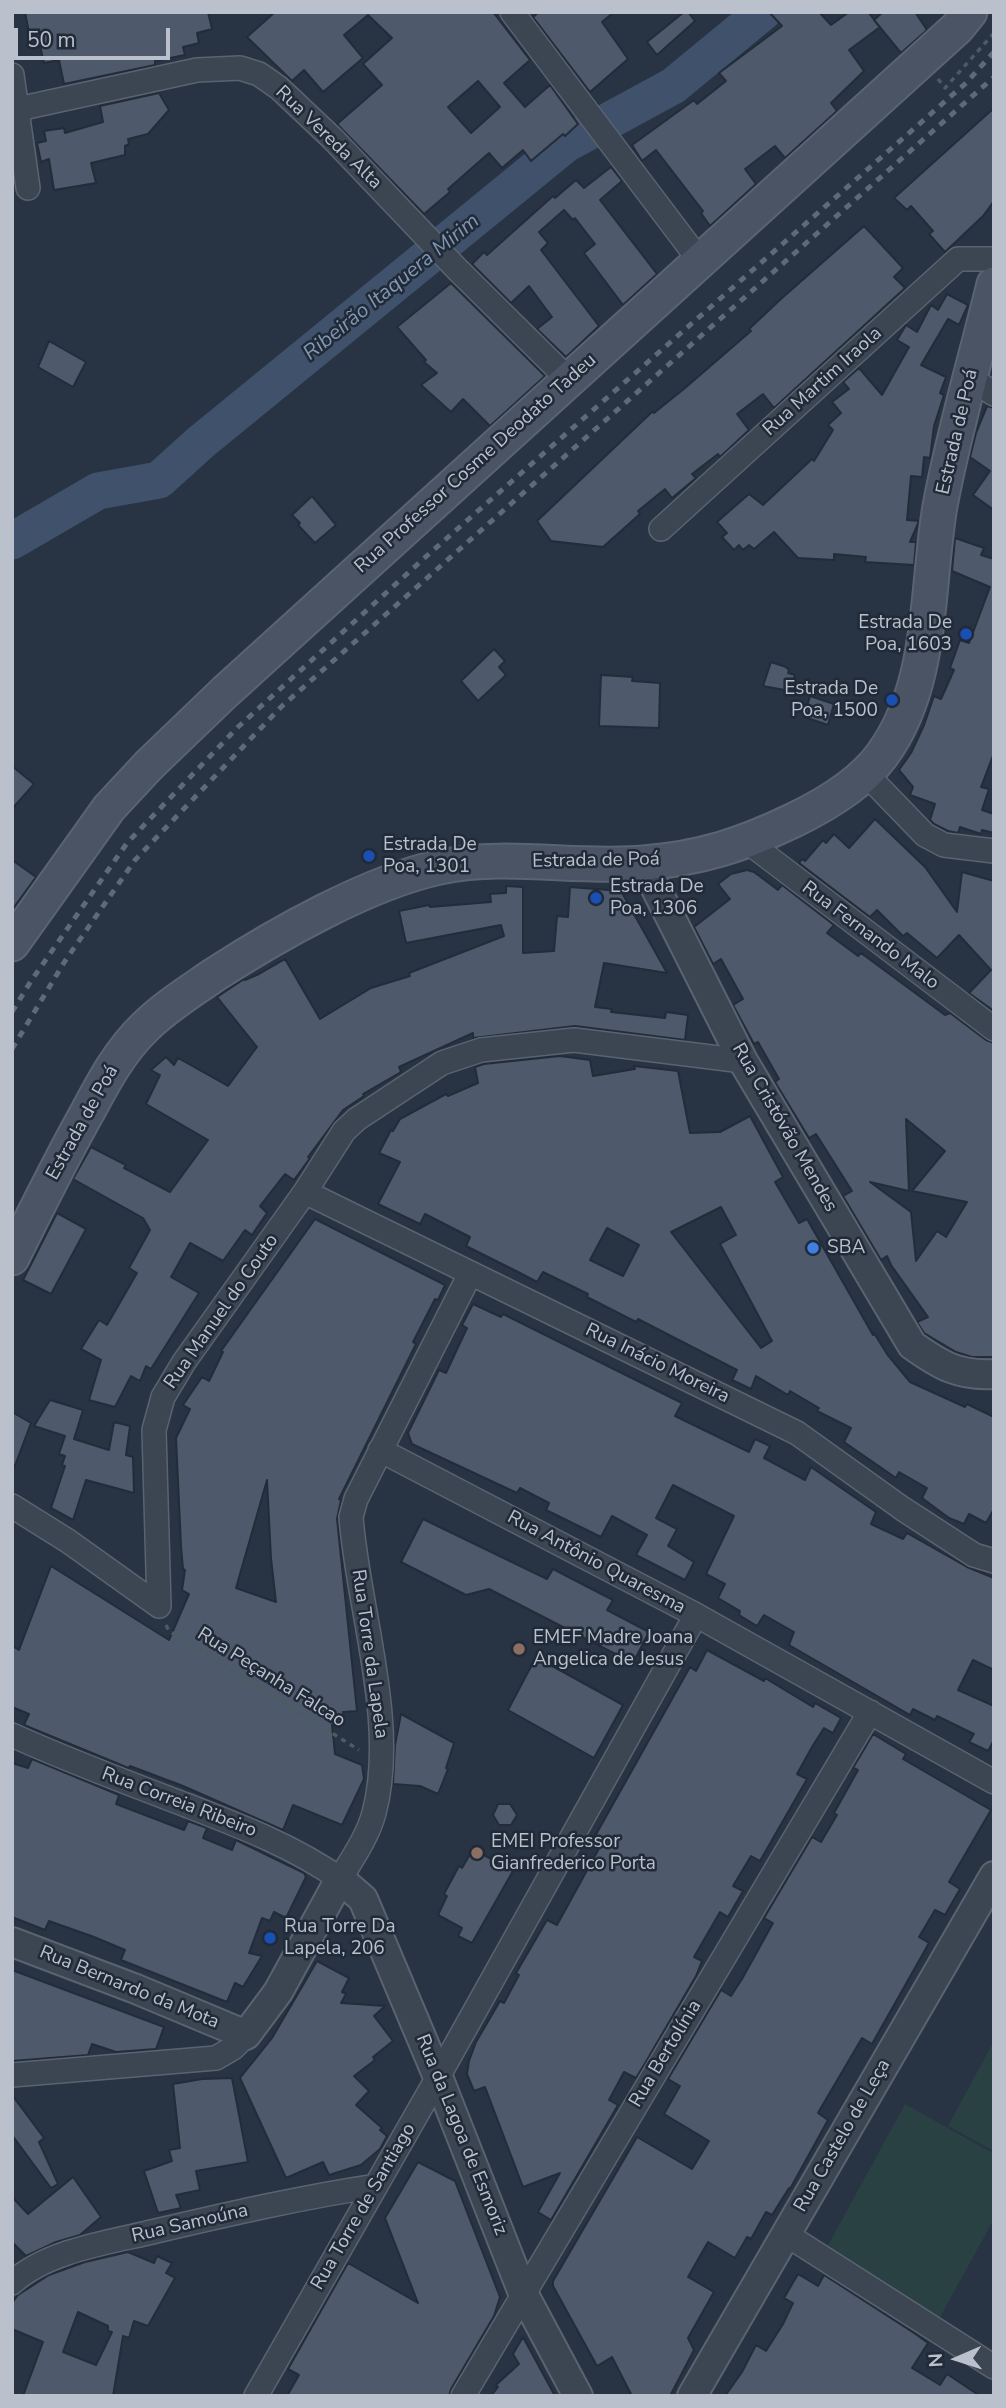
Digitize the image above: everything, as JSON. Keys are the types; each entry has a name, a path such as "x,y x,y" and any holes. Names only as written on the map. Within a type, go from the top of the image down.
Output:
{"main road":[{"name":"Rua Professor Cosme Deodato Tadeu","path":"16,931 109,808 149,765 225,692 957,28 970,12"},
{"name":"Estrada de Poá","path":"12,1258 66,1149 116,1060 146,1026 236,961 342,904 401,878 439,867 486,861 643,863 712,853 748,842 814,811 866,774 883,754 905,715 921,664 940,508 954,439 982,386 994,284"}],"street":[{"path":"512,12 700,261"},
{"name":"Rua Vereda Alta","path":"18,109 197,69 240,68 259,74 279,88 333,139 456,268 569,380"},
{"path":"12,75 28,188"},
{"name":"Rua Martim Iraola","path":"661,528 958,259 994,259"},
{"path":"866,774 925,835 944,845 994,851"},
{"name":"Rua Fernando Malo","path":"748,842 994,1029"},
{"name":"Rua Cristóvão Mendes","path":"643,863 743,1061 912,1345 935,1362 960,1373 994,1374"},
{"name":"Rua Manuel do Couto","path":"159,1606 154,1430 163,1397 184,1362 305,1192 344,1131 357,1119 442,1063 481,1050 574,1040 743,1061"},
{"name":"Rua Inácio Moreira","path":"305,1192 797,1433 974,1555 994,1561"},
{"name":"Rua Torre da Lapela","path":"12,2075 216,2058 233,2048 246,2035 278,1992 374,1815 381,1775 381,1729 351,1517 356,1499 470,1274"},
{"name":"Rua Antônio Quaresma","path":"380,1450 696,1615 994,1782"},
{"path":"12,1506 68,1541 159,1606"},
{"name":"Rua Torre de Santiago","path":"256,2396 696,1615"},
{"name":"Rua Bertolínia","path":"463,2396 870,1712"},
{"name":"Rua Correia Ribeiro","path":"12,1735 62,1758 268,1837 314,1861 340,1879"},
{"name":"Rua Castelo de Leça","path":"692,2396 994,1876"},
{"name":"Rua da Lagoa de Esmoriz","path":"340,1879 363,1899 438,2077 523,2293 578,2396"},
{"name":"Rua Bernardo da Mota","path":"12,1942 136,1989 246,2035"},
{"name":"Rua Samoúna","path":"12,2283 33,2268 76,2250 247,2210 376,2186"},
{"path":"787,2235 994,2367"}],"path":[{"name":"Rua Peçanha Falcao","path":"159,1606 169,1631 381,1764"}],"green space":[{"path":"994,2041 994,2151 948,2126"},
{"path":"905,2104 994,2154 994,2219 939,2319 826,2249"}],"building":[{"path":"25,12 208,12 212,29 197,33 199,43 183,47 185,55 155,61 155,65 64,84 59,60 44,63 38,37 30,38"},
{"path":"275,12 493,12 530,60 504,83 525,107 550,85 578,124 531,161 523,150 502,168 489,153 424,214 337,124 382,85 363,64 392,38 368,15 344,35 363,58 323,92 304,70 292,81 247,37","holes":["478,81 500,107 471,133 448,107"]},
{"path":"539,12 614,12 602,22 628,59 590,92 533,17"},
{"path":"684,12 688,12 695,21 657,55 647,42"},
{"path":"769,12 819,12 831,25 849,12 868,12 880,27 849,50 864,71 831,103 837,111 785,158 775,146 745,169 756,184 710,226 701,213 703,211 656,150 642,161 632,145 694,100 697,104 726,81 719,73 782,26"},
{"path":"883,12 915,12 927,30 901,53 874,20"},
{"path":"159,93 169,110 148,134 128,139 125,155 91,163 96,183 54,190 49,159 41,162 37,143 46,141 44,131 64,128 65,133 103,122 100,106"},
{"path":"994,108 994,201 983,216 945,252 929,234 933,231 911,206 907,210 894,198"},
{"path":"611,167 622,181 600,200 657,274 623,305 584,253 595,244 575,218 573,220 564,210 539,232 548,243 541,250 599,326 566,357 537,329 552,317 529,286 511,303 472,264 484,252 487,255 553,196 555,198 576,180 584,188"},
{"path":"864,226 903,268 894,277 905,288 774,408 763,394 737,414 749,430 720,457 718,454 692,474 696,478 672,498 665,489 638,511 640,514 603,547 551,541 537,521 653,411 654,413 685,388 751,331 749,329 782,298"},
{"path":"451,283 545,376 490,426 463,399 451,412 421,385 437,373 424,362 426,360 397,327"},
{"path":"947,294 968,305 959,325 948,319 921,365 946,377 940,393 944,395 934,426 930,458 924,457 922,477 911,476 907,520 919,521 910,542 916,542 914,565 865,562 866,557 834,554 834,560 798,558 774,532 754,549 749,545 743,550 739,545 734,550 722,537 727,533 717,522 749,494 763,505 812,459 814,461 833,430 828,425 841,413 832,402 849,389 843,382 859,368 882,395 909,347 897,340 906,325 917,332 931,305 938,310"},
{"path":"49,341 86,362 73,387 38,367"},
{"path":"987,406 994,408 994,510 973,495 990,471 970,457"},
{"path":"312,496 336,525 315,543 292,515"},
{"path":"955,538 984,548 981,555 994,559 994,753 981,787 989,789 982,810 994,814 994,833 982,830 981,834 960,827 958,833 934,824 930,820 935,804 910,795 913,787 899,770 911,753 934,696 941,699 954,670 950,668 960,640 969,643 990,587 952,571"},
{"path":"494,649 505,661 499,667 506,675 478,701 461,681"},
{"path":"771,662 786,667 788,673 795,675 790,691 763,686"},
{"path":"601,675 633,677 632,681 660,683 659,728 599,726"},
{"path":"810,696 834,704 828,725 804,717"},
{"path":"12,766 34,784 12,809"},
{"path":"875,819 925,867 957,912 962,872 994,881 994,1011 969,993 991,970 959,935 937,958 907,933 903,936 877,910 870,917 799,863 802,859 805,861 823,840 826,843 834,834 849,848"},
{"path":"12,860 36,877 12,910"},
{"path":"747,870 754,872 778,890 782,885 834,925 827,933 858,956 861,953 945,1015 950,1013 994,1043 994,1357 972,1357 956,1352 924,1333 917,1322 928,1317 887,1256 881,1260 843,1196 852,1191 816,1134 809,1138 775,1082 779,1079 758,1042 754,1044 733,1005 743,999 721,959 713,964 694,927 730,899 718,884 731,874","holes":["906,1119 945,1151 912,1191 967,1202 946,1237 937,1231 916,1261 911,1212 870,1182 909,1191"]},
{"path":"506,886 523,887 523,953 554,951 557,916 568,917 570,887 621,891 667,973 604,963 595,1007 612,1009 611,1012 665,1018 666,1012 688,1015 685,1040 575,1026 473,1038 473,1033 399,1067 401,1072 363,1094 364,1096 343,1110 294,1180 285,1174 260,1206 267,1213 252,1235 245,1230 223,1261 190,1243 171,1277 199,1293 151,1369 146,1366 140,1381 131,1376 115,1407 89,1400 101,1360 81,1349 99,1320 107,1325 137,1273 129,1268 150,1230 143,1218 73,1179 91,1147 170,1192 208,1140 146,1104 160,1075 151,1070 166,1057 174,1065 178,1058 228,1086 257,1047 217,997 244,979 285,959 320,1019 371,988 410,976 409,973 504,936 501,925 406,943 399,911 429,905 491,902 490,894 506,893"},
{"path":"560,1056 590,1060 593,1076 635,1069 634,1066 678,1071 690,1133 720,1132 750,1116 783,1177 775,1182 799,1223 807,1219 873,1335 874,1333 887,1354 910,1382 994,1417 994,1509 986,1523 969,1514 964,1524 949,1518 922,1498 927,1488 899,1472 896,1478 844,1442 851,1428 817,1411 819,1408 790,1391 788,1395 756,1376 751,1389 732,1380 737,1370 638,1319 636,1322 587,1297 588,1294 543,1272 537,1282 466,1246 470,1237 425,1214 420,1224 378,1204 400,1162 379,1153 391,1130 393,1131 400,1119 446,1094 448,1096 478,1083 475,1067","holes":["721,1207 736,1235 720,1244 772,1341 761,1348 671,1232","607,1228 639,1245 623,1276 590,1260"]},
{"path":"57,1213 86,1229 51,1294 23,1280"},
{"path":"315,1219 445,1285 413,1342 416,1344 339,1499 337,1519 357,1711 343,1712 344,1724 332,1725 335,1754 362,1765 364,1779 342,1825 293,1805 283,1830 183,1786 130,1766 126,1767 24,1725 29,1714 12,1707 12,1646 19,1650 51,1566 169,1640 189,1594 182,1590 185,1570 181,1546 176,1438 190,1409 183,1405 202,1377 209,1381 223,1352 221,1351","holes":["267,1480 276,1602 236,1588"]},
{"path":"473,1304 501,1317 503,1314 682,1403 675,1416 749,1452 755,1439 770,1446 764,1458 805,1480 811,1467 876,1512 871,1524 903,1539 907,1533 967,1567 994,1578 994,1670 973,1660 958,1690 994,1706 994,1740 988,1751 969,1742 974,1734 937,1716 935,1720 913,1709 910,1715 789,1645 794,1632 764,1615 757,1626 739,1615 740,1611 718,1598 725,1584 706,1574 734,1516 673,1485 656,1518 677,1529 668,1546 694,1562 685,1580 636,1555 647,1535 612,1516 601,1537 546,1510 549,1503 520,1488 517,1493 412,1444 408,1433 439,1370 446,1373 467,1328 462,1325"},
{"path":"50,1400 83,1410 74,1439 109,1450 114,1422 130,1426 126,1455 133,1457 134,1493 86,1480 73,1520 51,1508 65,1466 62,1465 65,1456 59,1454 65,1436 34,1426"},
{"path":"12,1412 31,1423 14,1468 12,1468"},
{"path":"423,1519 547,1579 553,1569 613,1600 607,1610 649,1632 633,1663 489,1589 466,1595 401,1562"},
{"path":"707,1650 764,1681 765,1678 813,1707 815,1703 841,1718 833,1733 824,1728 812,1747 797,1774 807,1779 760,1861 751,1856 733,1886 743,1891 728,1917 720,1912 694,1957 702,1961 696,1976 644,2065 636,2078 624,2072 609,2100 618,2105 551,2220 538,2212 560,2173 523,2187 485,2087 474,2091 467,2074 469,2061 476,2042 500,2001 504,2003 519,1975 516,1973 547,1920 557,1925 602,1843 594,1838 690,1667 696,1671"},
{"path":"536,1657 623,1705 594,1758 508,1710"},
{"path":"401,1714 454,1743 438,1794 420,1786 393,1784 395,1745"},
{"path":"873,1734 906,1754 903,1759 991,1810 949,1882 960,1889 945,1915 935,1910 919,1937 929,1943 872,2044 862,2038 818,2113 828,2120 790,2189 772,2215 766,2212 751,2239 747,2237 735,2258 708,2242 688,2277 714,2292 688,2338 694,2350 670,2396 632,2396 612,2357 597,2366 553,2286 553,2281 637,2137 692,2169 709,2141 664,2114 680,2086 668,2079 721,1990 731,1996 742,1979 773,1923 764,1918 812,1837 821,1842 837,1815 834,1813 858,1770 853,1768"},
{"path":"32,1759 119,1795 116,1804 184,1830 188,1821 207,1828 203,1838 232,1850 236,1840 304,1873 306,1877 286,1918 274,1912 270,1921 262,1918 249,1953 262,1956 243,1987 235,1983 227,2002 121,1960 125,1950 94,1937 49,1921 45,1930 12,1917 12,1763 28,1768"},
{"path":"498,1804 510,1804 517,1815 511,1825 499,1825 493,1815"},
{"path":"473,1849 513,1871 472,1943 458,1936 462,1928 438,1915 447,1896 444,1894 459,1866 462,1868"},
{"path":"317,1961 349,1978 342,1992 346,1994 341,2003 385,2006 374,2016 393,2041 373,2057 375,2060 354,2076 369,2091 356,2105 382,2128 380,2130 387,2136 380,2149 361,2165 329,2175 323,2162 286,2178 240,2078 272,2038"},
{"path":"12,1970 164,2027 156,2049 116,2052 92,2044 88,2055 12,2061"},
{"path":"232,2078 248,2162 196,2171 200,2190 176,2195 181,2208 158,2213 144,2171 172,2161 169,2150 180,2148 173,2084"},
{"path":"12,2095 44,2138 39,2142 58,2184 51,2188 12,2135"},
{"path":"418,2162 455,2181 500,2297 494,2316 449,2396 287,2396 299,2375 288,2369 348,2263 418,2303 385,2218"},
{"path":"73,2177 101,2217 80,2235 56,2242 26,2256 12,2242 12,2197 28,2214"},
{"path":"128,2252 154,2263 157,2256 172,2263 166,2273 175,2278 148,2326 134,2321 129,2338 123,2336 113,2396 23,2396 43,2342 12,2329 12,2303 18,2295 49,2275 85,2262","holes":["78,2312 108,2326 108,2331 112,2332 96,2365 63,2352"]},
{"path":"798,2274 818,2286 824,2275 914,2333 928,2343 912,2368 940,2385 947,2374 980,2396 725,2396 756,2345 766,2351 783,2324 793,2303 784,2298"},
{"path":"523,2337 555,2396 491,2396 498,2387 496,2385 519,2364 513,2354"}],"waterway":[{"name":"Ribeirão Itaquera Mirim","path":"12,541 98,491 159,480 201,442 566,144 673,86 763,12"}],"railway":[{"path":"12,1012 127,843 238,727 430,553 966,83 994,52"},
{"path":"12,1049 65,961 135,860 281,707 994,77"}],"place":[{"name":"Estrada De Poa, 1603","path":"966,634"},
{"name":"Estrada De Poa, 1500","path":"892,700"},
{"name":"Estrada De Poa, 1301","path":"369,856"},
{"name":"Estrada De Poa, 1306","path":"596,898"},
{"name":"SBA","path":"813,1248"},
{"name":"EMEF Madre Joana Angelica de Jesus","path":"519,1649"},
{"name":"EMEI Professor Gianfrederico Porta","path":"477,1853"},
{"name":"Rua Torre Da Lapela, 206","path":"270,1938"}]}
